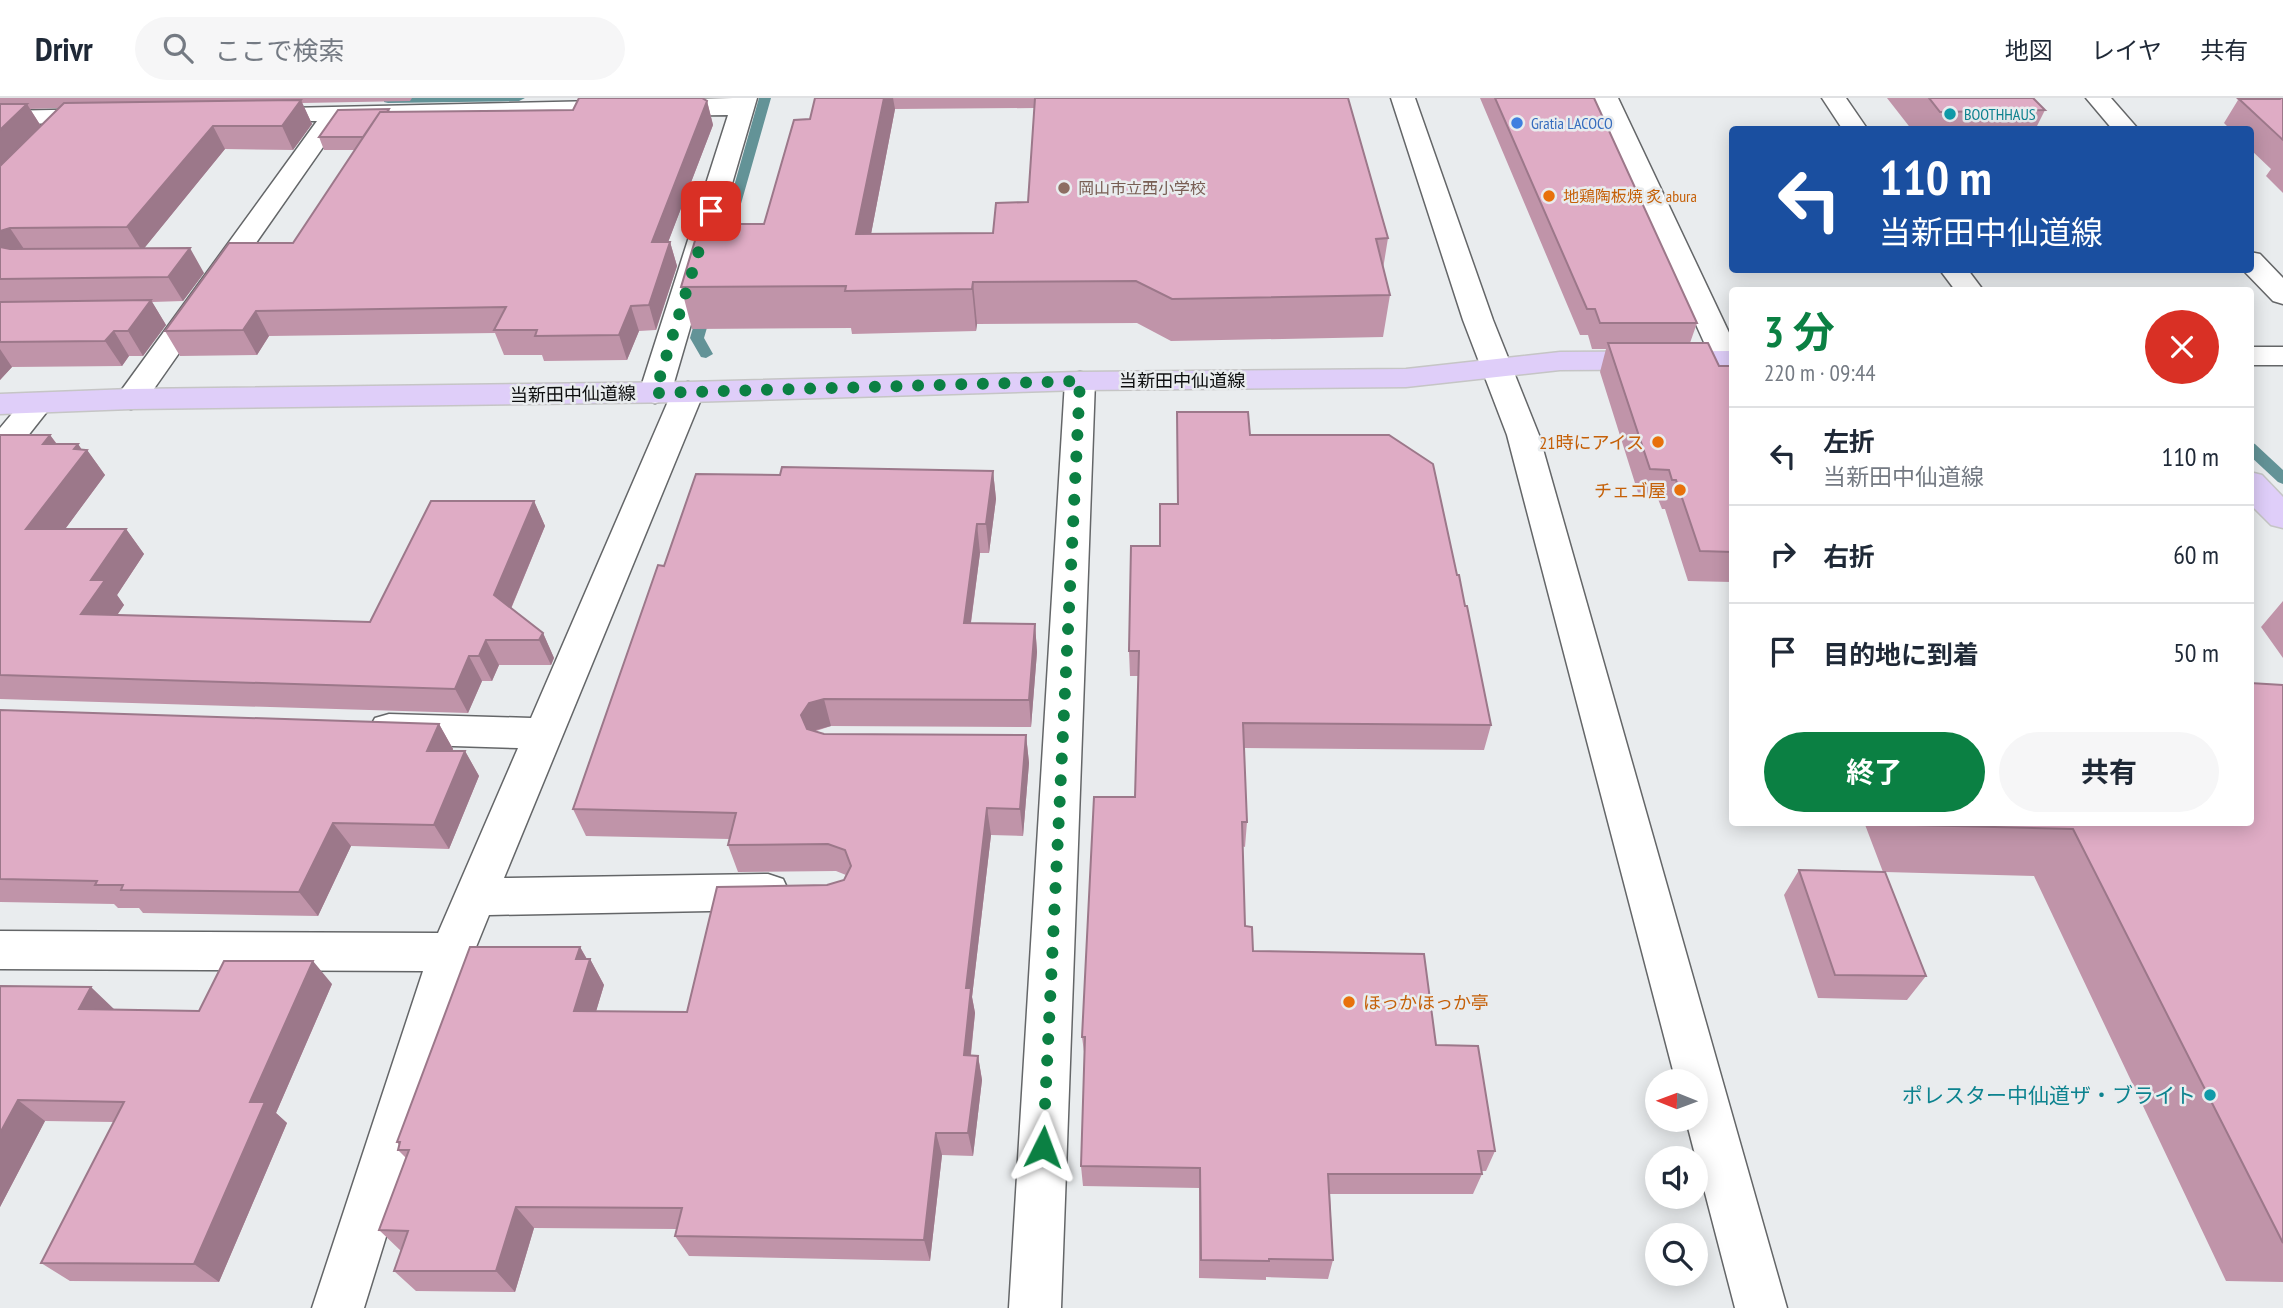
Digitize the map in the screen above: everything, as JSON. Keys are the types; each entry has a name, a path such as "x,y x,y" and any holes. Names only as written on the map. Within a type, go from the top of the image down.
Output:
{"main road":[{"name":"当新田中仙道線","path":"0,404 672,392 1080,381 1406,378 1560,361 1729,360"},
{"path":"2254,487 2283,517"}],"street":[{"path":"1403,98 1523,435 1760,1308"},
{"path":"1606,98 1729,358"},
{"path":"1834,98 1853,126"},
{"path":"2098,98 2123,126"},
{"path":"232,114 333,105 744,102 672,392 545,734 452,952 338,1308"},
{"path":"131,400 192,313 216,261 333,105"},
{"path":"43,143 50,109"},
{"path":"0,118 50,109 124,116"},
{"path":"2254,264 2283,295"},
{"path":"151,314 192,313"},
{"path":"2254,356 2283,356"},
{"path":"1035,1308 1080,381"},
{"path":"0,449 37,404"},
{"path":"349,728 545,734"},
{"path":"1021,745 1062,745"},
{"path":"476,897 807,891"},
{"path":"0,950 452,952"}],"building":[{"path":"579,98 702,98 707,101 652,242 670,242 649,305 631,306 619,335 535,336 537,330 494,330 506,307 256,311 243,330 165,331 229,243 293,243 380,112 573,110"},
{"path":"815,98 884,98 856,234 993,233 996,203 1028,202 1035,98 1348,98 1388,238 1376,239 1390,295 1172,299 1136,281 973,282 972,289 845,291 846,286 681,287 700,224 764,224 794,120 810,119"},
{"path":"1495,98 1594,98 1697,323 1600,323 1595,309 1587,309"},
{"path":"1929,98 2033,98 2045,110 1940,112"},
{"path":"2283,98 2283,140 2239,99"},
{"path":"301,100 282,126 213,126 127,227 10,228 0,231 0,166 64,103"},
{"path":"0,104 27,104 0,130"},
{"path":"389,109 387,112 380,112 363,137 319,137 338,110"},
{"path":"0,247 190,248 168,277 0,279"},
{"path":"151,300 128,331 114,331 105,341 0,342 0,302"},
{"path":"1608,343 1708,343 1719,366 1729,366 1729,552 1700,551 1676,480 1672,480 1669,470 1650,469"},
{"path":"1177,412 1248,412 1250,435 1389,435 1433,464 1457,575 1467,606 1491,725 1243,723 1247,822 1242,822 1245,926 1252,927 1253,951 1424,954 1436,1045 1478,1046 1495,1151 1478,1151 1482,1174 1328,1174 1333,1260 1201,1260 1200,1168 1081,1166 1085,1037 1082,1037 1094,797 1135,797 1139,651 1129,651 1131,546 1160,546 1160,504 1178,504"},
{"path":"0,435 50,435 43,444 78,444 74,449 87,450 26,529 126,529 91,580 105,580 81,614 370,622 431,501 534,501 494,595 543,633 539,640 486,640 479,656 469,656 455,689 0,675"},
{"path":"782,467 993,471 986,524 977,524 964,623 1035,624 1029,700 824,699 809,703 801,715 807,729 824,734 1026,735 1020,809 987,808 966,988 971,988 964,1055 978,1056 968,1133 936,1133 924,1240 675,1236 682,1208 516,1207 496,1271 394,1271 408,1231 379,1230 409,1150 398,1150 400,1142 397,1142 470,947 580,947 576,959 590,959 574,1011 687,1012 717,887 827,885 844,880 851,866 845,850 828,844 728,845 736,813 573,809 658,565 664,566 696,474 780,475"},
{"path":"2254,683 2283,685 2283,1243 2073,829 1954,826 2254,826"},
{"path":"0,710 439,724 427,751 465,751 434,825 333,823 299,892 121,890 123,885 95,885 97,881 0,879"},
{"path":"1799,870 1885,872 1926,976 1835,975"},
{"path":"224,961 313,961 250,1102 265,1102 194,1264 41,1263 124,1102 18,1100 0,1133 0,986 91,987 79,1009 199,1011"}],"waterway":[{"path":"388,100 519,98"},
{"path":"723,246 765,98"},
{"path":"706,307 697,338 706,354"},
{"path":"2254,451 2283,479"}],"place":[{"name":"BOOTHHAUS","path":"1950,114"},
{"name":"Gratia LACOCO","path":"1517,123"},
{"name":"岡山市立西小学校","path":"1064,188"},
{"name":"地鶏陶板焼 炙 abura","path":"1549,196"},
{"name":"21時にアイス","path":"1658,442"},
{"name":"チェゴ屋","path":"1680,490"},
{"name":"ほっかほっか亭","path":"1349,1002"},
{"name":"ポレスター中仙道ザ・ブライト","path":"2210,1095"}],"route":[{"path":"711,211 655,393 1080,381 1043,1147"}]}
